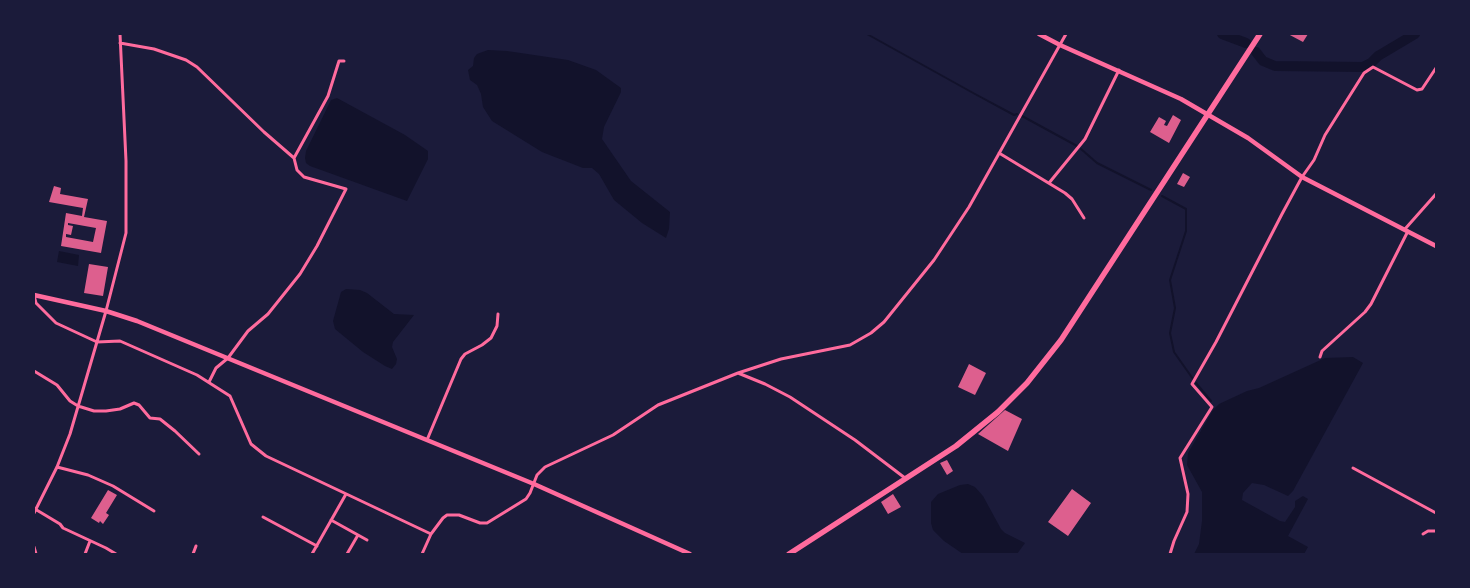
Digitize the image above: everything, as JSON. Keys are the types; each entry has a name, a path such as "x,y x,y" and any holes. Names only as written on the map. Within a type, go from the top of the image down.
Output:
{"highway":[{"path":"789,554 973,434 1008,403 1036,373 1068,328 1260,34"}],"street":[{"path":"34,513 57,467 78,406 123,247 127,221 120,34"},
{"path":"1039,34 1181,99 1248,138 1302,177 1436,246"},
{"path":"422,554 431,534 447,515 458,515 480,523 487,523 526,498 537,475 545,466 613,435 658,406 738,373 782,359 850,345 877,328 884,322 934,260 969,207 1066,34"},
{"path":"120,43 175,55 191,64 294,158 296,170 304,177 346,189 317,246 300,274 268,314 248,330 228,358 216,368 209,382"},
{"path":"294,158 328,96 339,61 344,61"},
{"path":"1170,554 1174,540 1187,512 1188,494 1180,458 1212,407 1192,384 1302,177 1314,160 1325,135 1364,73 1373,67 1417,90 1422,89 1436,68"},
{"path":"1049,183 1086,140 1119,70"},
{"path":"999,153 1072,199 1084,218"},
{"path":"1320,357 1322,351 1371,304 1406,230 1436,194"},
{"path":"431,534 266,456 254,447 241,424 232,399 209,382 120,341 97,342 56,323 36,303 34,295 106,311 137,321 534,484 690,554"},
{"path":"427,441 461,359 465,354 491,338 497,326 498,314"},
{"path":"34,372 57,385 70,401 78,406 94,411 106,411 120,409 134,403 139,405 150,418 160,419 199,454"},
{"path":"738,373 790,397 855,440 906,478"},
{"path":"57,467 88,475 113,486 154,511"},
{"path":"1353,468 1436,513"},
{"path":"312,554 346,494"},
{"path":"35,509 60,524 63,528 116,554"},
{"path":"264,517 317,546"},
{"path":"331,520 367,540"},
{"path":"1423,534 1428,531 1436,531"},
{"path":"347,554 358,535"},
{"path":"85,554 90,541"},
{"path":"196,546 193,552 200,554"},
{"path":"34,547 36,554"}],"shaded area":[{"path":"488,50 568,60 596,70 621,88 621,92 604,127 602,139 631,181 670,212 669,229 666,238 642,223 614,200 599,174 592,168 583,168 542,152 492,121 483,107 477,85 470,80 468,70 473,66 474,58 477,54"},
{"path":"337,98 405,135 428,151 428,159 407,201 306,163 306,151 331,100"},
{"path":"59,251 79,255 78,266 57,262"},
{"path":"346,289 360,290 367,293 394,314 414,315 393,342 392,347 397,359 392,369 363,352 335,329 333,321 341,292"},
{"path":"1353,357 1363,363 1293,491 1288,496 1264,485 1252,483 1243,493 1242,500 1285,522 1295,507 1295,501 1303,496 1308,499 1288,536 1308,547 1304,554 1194,554 1199,544 1202,521 1202,492 1187,465 1188,453 1213,410 1219,404 1247,391 1259,388 1325,358"},
{"path":"968,484 975,487 983,496 1001,529 1025,543 1017,554 963,554 944,541 933,530 931,502 938,494 960,485"}],"building":[{"path":"1288,34 1308,34 1303,42"},
{"path":"1173,115 1181,120 1169,143 1150,132 1159,117 1166,121 1164,125 1167,126"},
{"path":"1183,173 1190,177 1184,187 1177,184"},
{"path":"54,186 61,188 60,194 88,199 84,217 107,221 101,253 61,246 66,213 82,216 83,208 49,202","holes":["68,223 96,228 93,242 66,237 66,234 71,235 73,226 68,225"]},
{"path":"89,264 108,267 103,296 84,293"},
{"path":"969,364 986,373 975,395 958,387"},
{"path":"1005,410 1022,419 1008,451 978,434"},
{"path":"947,460 953,471 947,475 940,463"},
{"path":"1072,489 1091,503 1068,536 1048,522"},
{"path":"108,490 117,495 106,513 109,515 103,524 91,518"},
{"path":"893,494 901,507 888,514 881,502"}],"waterway":[{"path":"867,34 1014,115 1017,114"},
{"path":"1222,34 1246,43"},
{"path":"1256,52 1263,61 1275,66 1363,67 1415,34"},
{"path":"1022,116 1077,146"},
{"path":"1081,149 1097,163 1151,190"},
{"path":"1162,196 1186,209 1186,231 1170,280 1175,308 1170,333 1174,352 1193,379"},
{"path":"1196,383 1211,401"}]}
